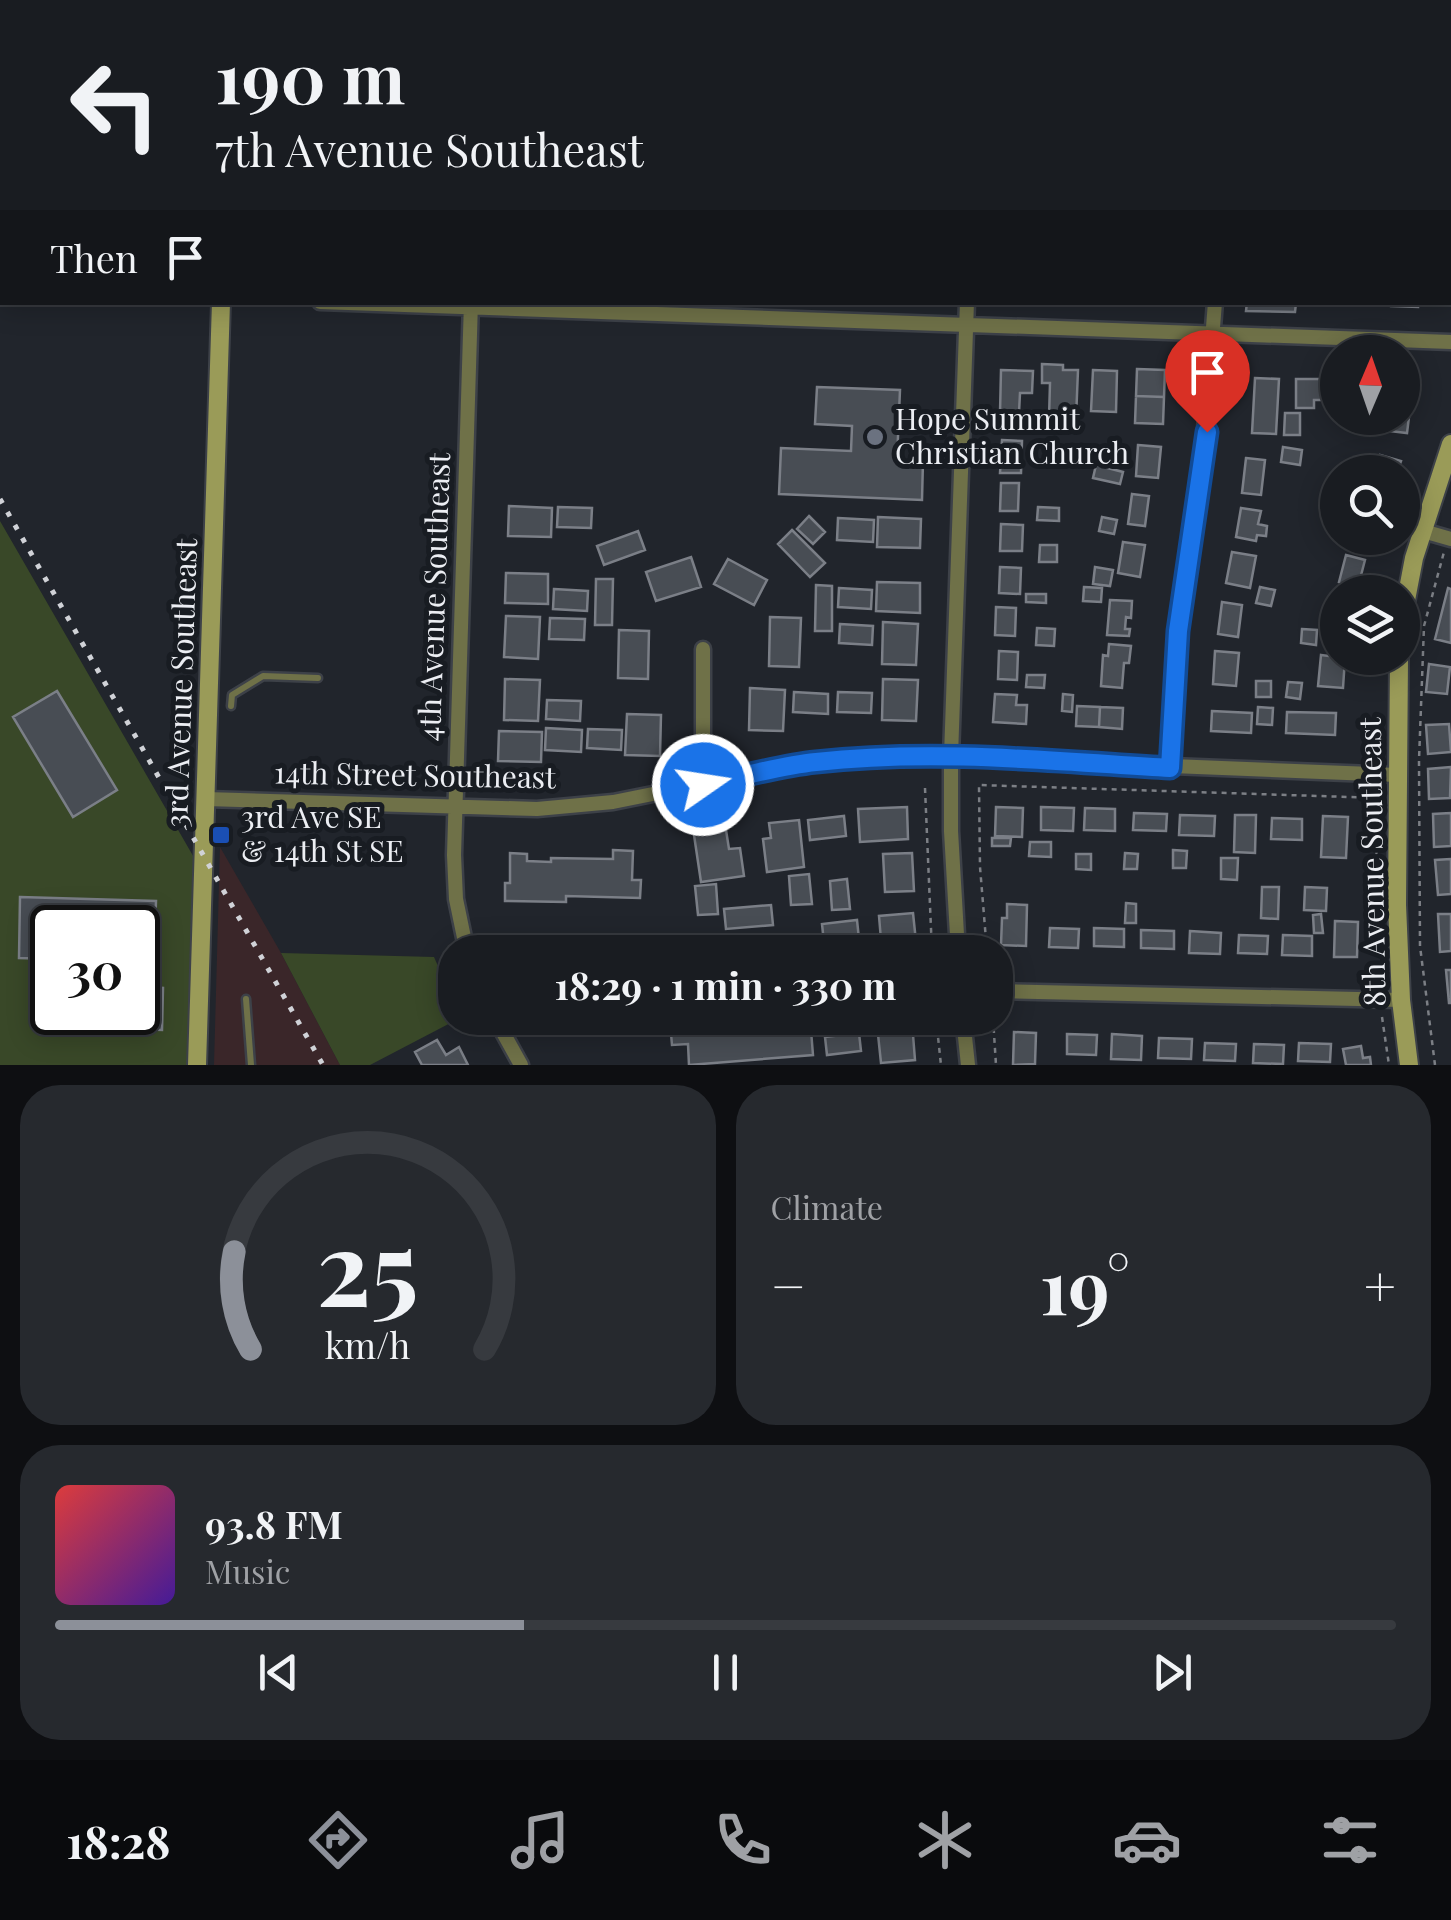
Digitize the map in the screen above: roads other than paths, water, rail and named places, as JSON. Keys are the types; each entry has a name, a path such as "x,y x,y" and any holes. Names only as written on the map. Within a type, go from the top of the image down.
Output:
{"main road":[{"name":"3rd Avenue Southeast","path":"197,1065 220,305"},
{"path":"1410,575 1451,444"},
{"name":"8th Avenue Southeast","path":"1399,675 1397,904 1401,1000 1409,1065"}],"street":[{"path":"471,305 718,319 1451,342"},
{"name":"4th Avenue Southeast","path":"463,935 456,899 456,808 471,305"},
{"path":"718,305 718,319"},
{"path":"957,935 951,756 966,305"},
{"path":"1170,768 1172,680 1200,493 1215,305"},
{"path":"1422,532 1451,539"},
{"path":"703,785 704,649"},
{"name":"14th Street Southeast","path":"206,799 506,810 580,806 812,762 951,756 1397,775"},
{"path":"1013,991 1401,1000"},
{"path":"504,1035 521,1065"},
{"path":"965,1035 968,1065"}],"lane":[{"path":"231,706 232,695 263,676 318,678"},
{"path":"246,999 252,1065"}],"railway":[{"path":"0,499 323,1065"}],"place":[{"name":"Hope Summit Christian Church","path":"875,437"},
{"name":"3rd Ave SE & 14th St SE","path":"221,835"}]}
